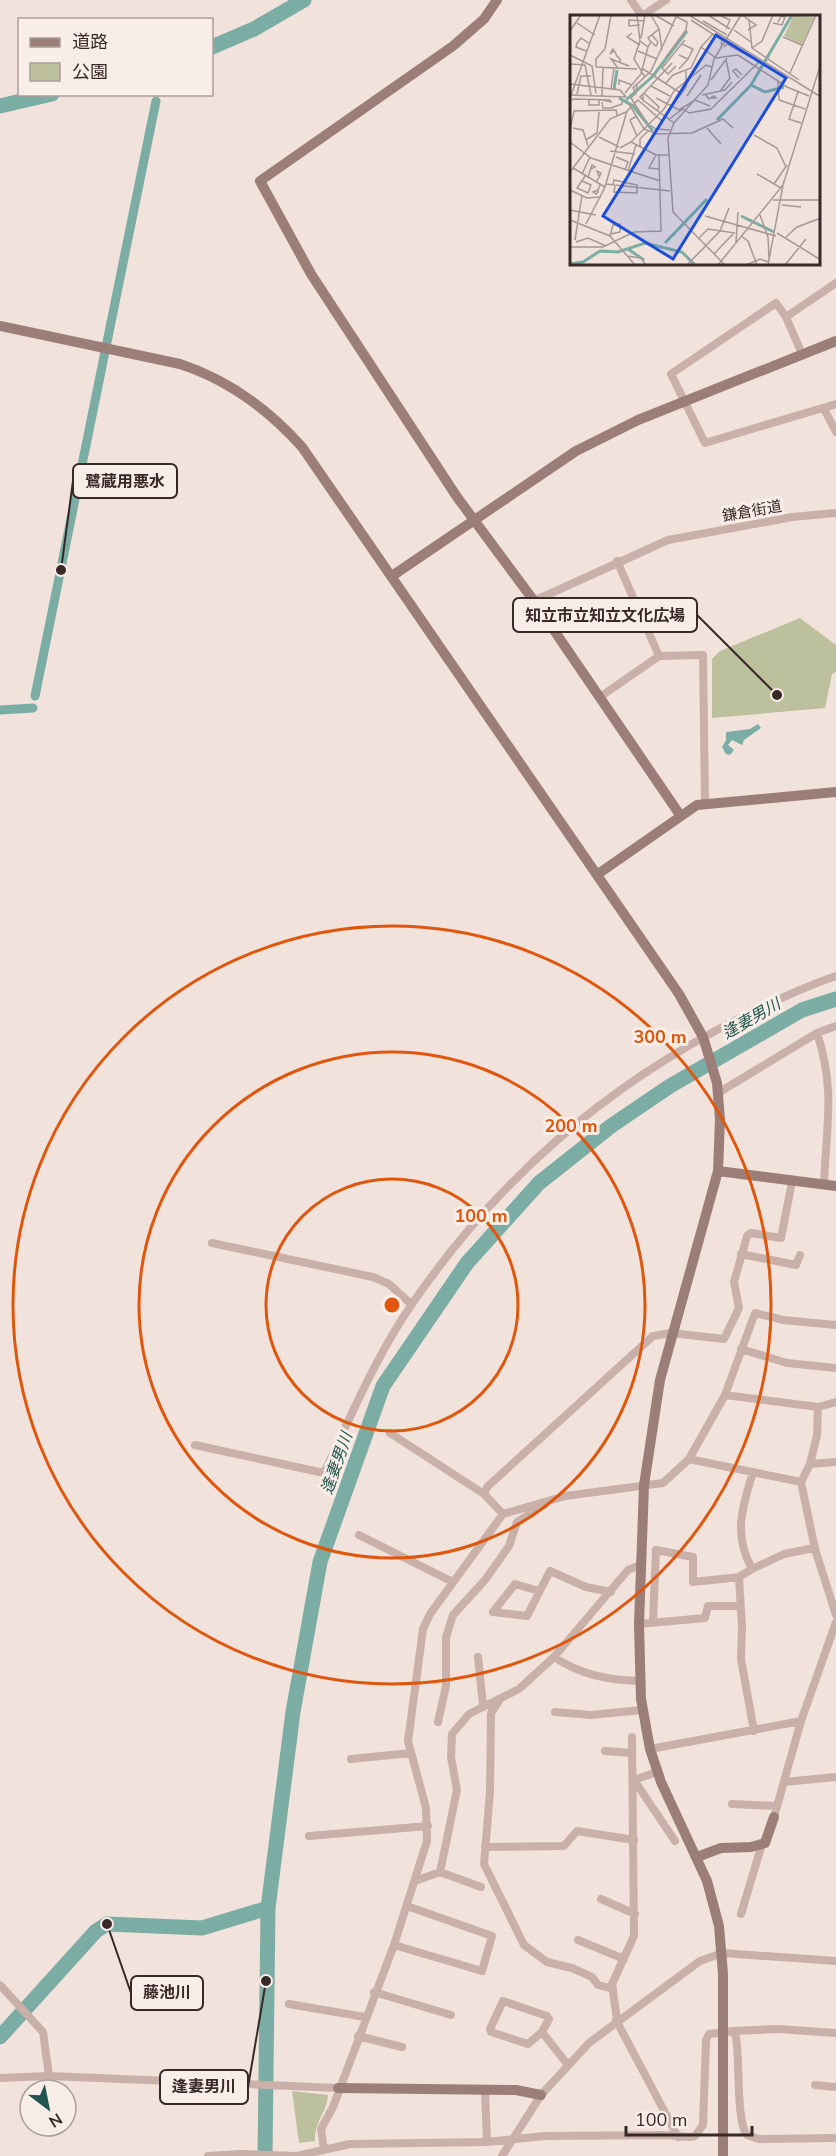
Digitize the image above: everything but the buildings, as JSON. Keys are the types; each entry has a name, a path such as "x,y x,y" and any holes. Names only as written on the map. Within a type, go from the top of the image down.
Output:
{"street":[{"path":"497,0 483,19 453,46 260,181 311,274 474,521 534,601 680,815"},
{"path":"632,0 642,15 666,0"},
{"path":"786,317 836,283"},
{"path":"802,354 786,317 776,303 671,374 705,443 836,404"},
{"path":"0,326 107,347 206,372 259,405 302,447 598,874 679,994 704,1041 717,1088 720,1119 718,1171 660,1380 644,1485 639,1624 642,1710 650,1749 657,1772 697,1857 716,1913 722,1953 728,2031 723,2156"},
{"path":"392,576 576,451 638,420 685,404 836,341"},
{"path":"825,409 836,432"},
{"name":"鎌倉街道","path":"534,601 617,561 674,539 792,518 836,513"},
{"path":"617,561 659,656"},
{"path":"600,697 659,656 703,656 705,802"},
{"path":"598,874 680,815 705,802 836,792"},
{"path":"195,1445 324,1473 383,1351 411,1304 470,1226 541,1152 620,1088 798,989 836,976"},
{"path":"717,1088 817,1033 836,1026"},
{"path":"718,1171 830,1186 835,1085 826,1050 817,1033"},
{"path":"484,1494 487,1487 653,1336 671,1334 724,1339 739,1308 734,1282 749,1234 781,1238 792,1182"},
{"path":"212,1243 373,1277 389,1284 411,1304"},
{"path":"741,1254 796,1265 800,1255"},
{"path":"739,1308 783,1320 836,1325"},
{"path":"324,2149 321,2129 333,2107 374,1992 394,1945 427,1841 426,1808 408,1741 423,1629 430,1614 503,1514 554,1499 663,1484 690,1459 725,1395 755,1313"},
{"path":"741,1349 787,1363 836,1368"},
{"path":"725,1395 818,1407 836,1401"},
{"path":"818,1407 817,1435 810,1464 801,1482 814,1548 836,1615"},
{"path":"390,1433 484,1494 503,1514"},
{"path":"690,1459 801,1482"},
{"path":"810,1464 836,1462"},
{"path":"752,1569 745,1557 739,1523 753,1472"},
{"path":"438,1722 446,1686 446,1637 453,1615 485,1580 508,1546 517,1522 554,1499"},
{"path":"359,1535 453,1582"},
{"path":"653,1623 656,1550 693,1557 693,1582 740,1577 784,1554 814,1548"},
{"path":"440,1872 457,1790 451,1756 452,1734 469,1714 519,1689 554,1657 628,1570 640,1565"},
{"path":"539,1591 515,1584 493,1612 527,1616 550,1571 586,1587 611,1592"},
{"path":"740,1577 741,1659 754,1731"},
{"path":"639,1624 705,1618 708,1606 740,1606"},
{"path":"741,1914 762,1844 776,1811 801,1721 836,1622"},
{"path":"478,1657 483,1705"},
{"path":"554,1657 587,1675 640,1682"},
{"path":"500,1697 491,1713 484,1864 524,1945 547,1962 572,1968 592,1977 598,1985 613,1989"},
{"path":"555,1712 591,1715 642,1710"},
{"path":"650,1749 801,1721"},
{"path":"632,1737 634,1780 675,1841"},
{"path":"605,1751 632,1753"},
{"path":"351,1759 411,1753"},
{"path":"657,1772 630,1783 634,1840 633,1941 612,1984 616,2020 678,2137"},
{"path":"784,1782 836,1778"},
{"path":"732,1804 776,1811"},
{"path":"309,1836 428,1826"},
{"path":"485,1847 564,1846 577,1831 634,1840"},
{"path":"697,1857 721,1848 762,1844"},
{"path":"415,1881 440,1872 481,1887"},
{"path":"601,1899 635,1914"},
{"path":"394,1945 482,1971 492,1936 407,1906"},
{"path":"578,1940 624,1959"},
{"path":"502,2156 541,2096 589,2043 616,2020 700,1961 722,1953 836,1961"},
{"path":"0,1985 43,2032 49,2076"},
{"path":"374,1992 451,2015"},
{"path":"503,2001 547,2016 549,2019 543,2032 528,2044 491,2032 490,2029 503,2001"},
{"path":"289,2004 365,2017"},
{"path":"208,2156 297,2156 350,2144 487,2142 545,2136 695,2136 701,2128 706,2040 709,2034 728,2031 778,2030 836,2033"},
{"path":"728,2031 738,2048 740,2122 747,2134 759,2139 836,2138"},
{"path":"543,2032 568,2065"},
{"path":"358,2036 402,2047"},
{"path":"0,2078 49,2076 289,2084 338,2088 516,2090 541,2096"},
{"path":"814,2085 836,2087"},
{"path":"485,2091 487,2142"}],"green space":[{"path":"800,618 836,645 836,672 832,674 825,708 712,718 712,659 720,651"},
{"path":"292,2091 328,2095 316,2128 315,2141 299,2143"}],"water":[{"path":"758,724 761,728 744,740 742,745 732,740 728,745 734,750 730,755 726,754 722,747 726,740 726,732 750,729"}],"waterway":[{"path":"213,47 254,29 304,0"},
{"path":"0,106 43,96"},
{"path":"35,696 156,101"},
{"path":"0,710 33,708"},
{"name":"逢妻男川","path":"265,2156 268,1908 293,1712 320,1562 383,1386 467,1263 539,1183 611,1126 670,1086 802,1010 836,999"},
{"path":"0,2037 96,1931 107,1924 202,1928 268,1908"}],"place":[{"name":"鷺蔵用悪水","path":"61,570"},
{"name":"知立市立知立文化広場","path":"777,695"},
{"name":"藤池川","path":"107,1924"},
{"name":"逢妻男川","path":"266,1981"}]}
